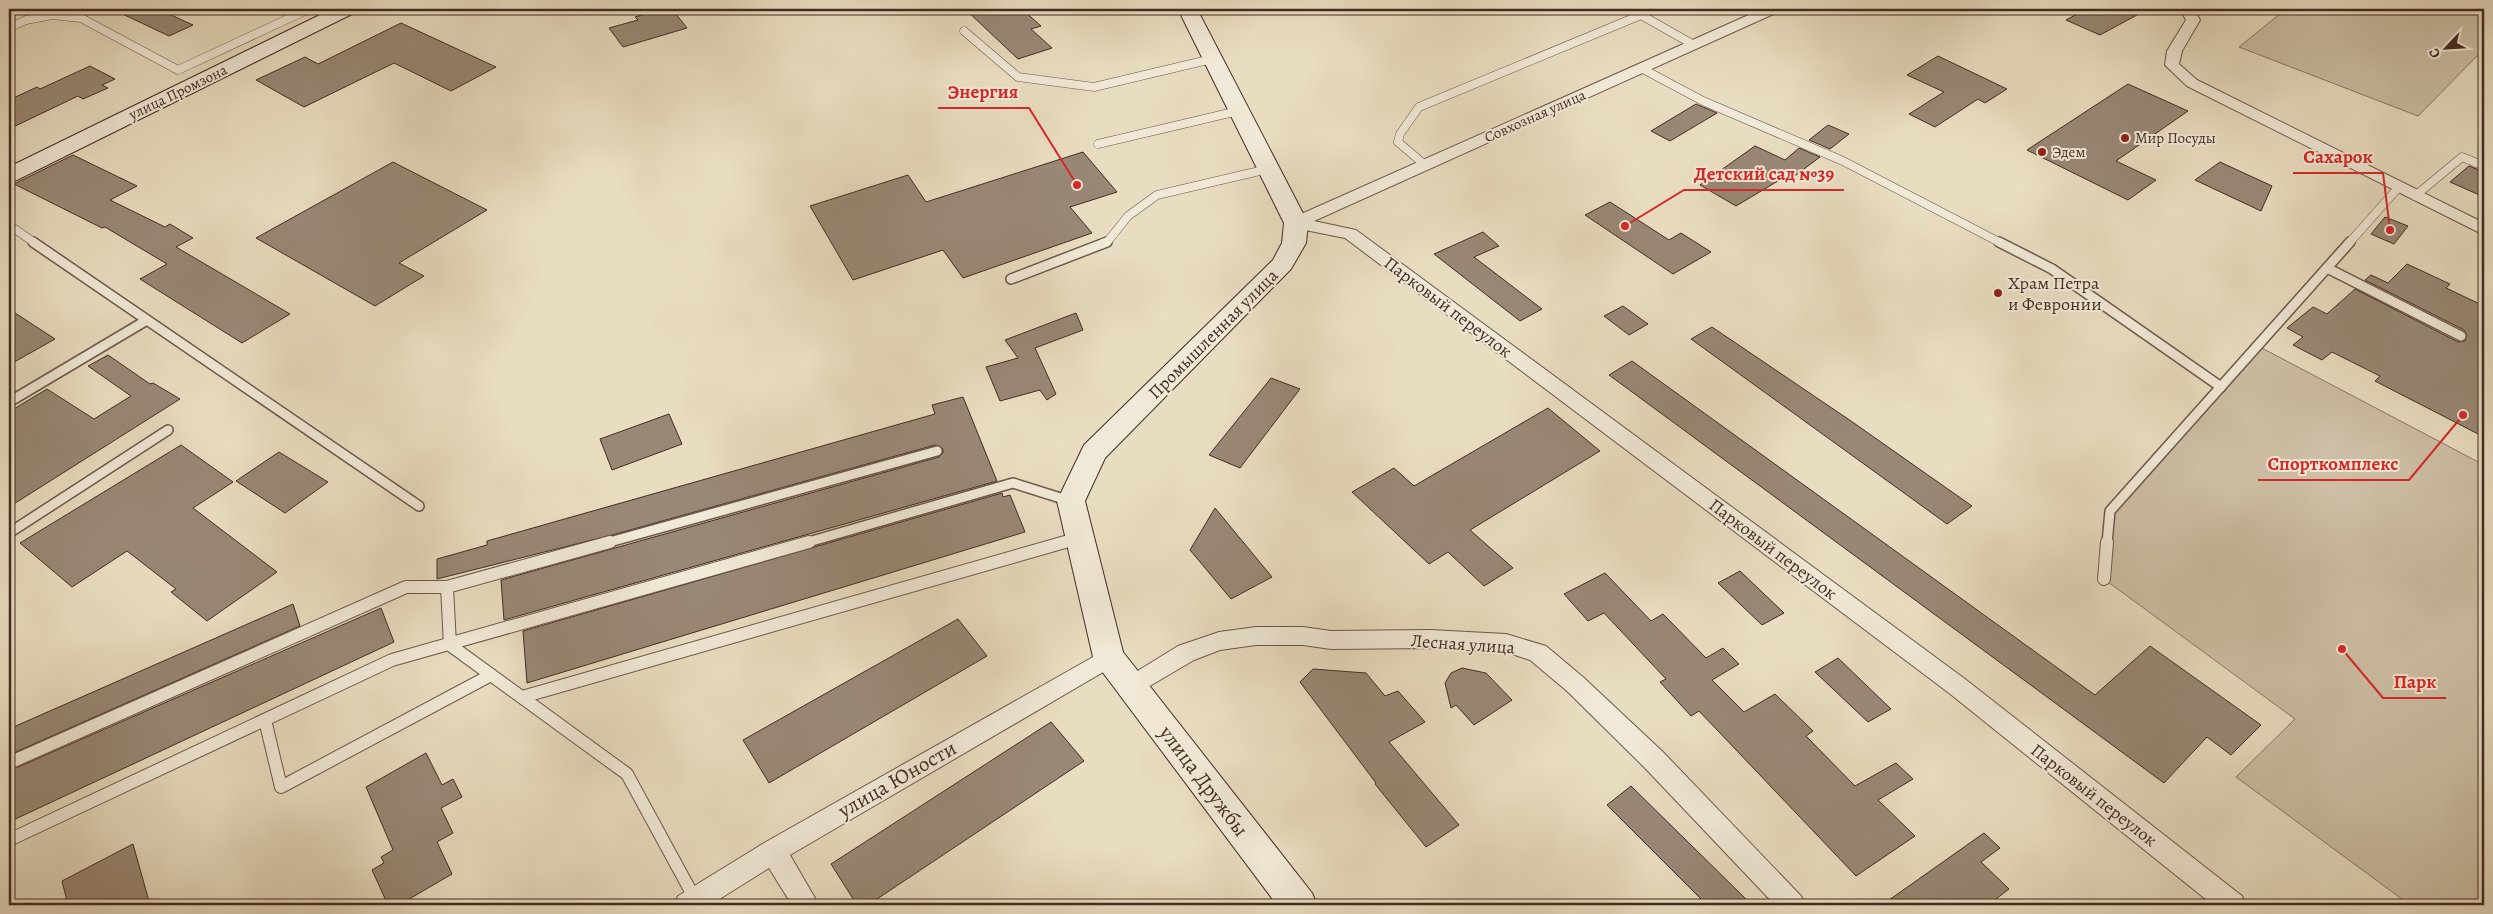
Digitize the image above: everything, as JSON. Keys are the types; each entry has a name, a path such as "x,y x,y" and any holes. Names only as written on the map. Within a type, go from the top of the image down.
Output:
{"main road":[{"name":"улица Промзона","path":"9,175 347,9"},
{"path":"1187,9 1296,223"},
{"name":"Промышленная улица","path":"1071,501 1094,452 1283,264 1294,243 1296,223"},
{"path":"1071,501 1109,657"},
{"name":"улица Дружбы","path":"1109,657 1299,905"}],"street":[{"name":"Совхозная улица","path":"1296,223 1774,9"},
{"path":"2187,9 2193,20 2192,25 2175,49 2172,65 2186,79 2484,230"},
{"name":"Парковый переулок","path":"1296,223 1350,234 1957,686 2233,905"},
{"name":"Лесная улица","path":"1131,686 1186,653 1219,641 1256,636 1303,636 1331,640 1430,639 1506,643 1538,653 1575,684 1654,760 1792,905"},
{"name":"улица Юности","path":"691,903 773,851 1109,657"},
{"path":"773,851 806,905"}],"lane":[{"path":"9,28 26,20 52,15 81,18 178,70 309,9"},
{"path":"1425,165 1398,142 1400,134 1419,107 1641,15 1694,45"},
{"path":"964,31 1018,77 1094,87 1212,59"},
{"path":"1641,68 1702,101 1843,161 2052,269 2221,387"},
{"path":"1098,144 1238,111"},
{"path":"2415,196 2462,157 2484,166"},
{"path":"1011,279 1108,241 1128,216 1157,195 1268,169"},
{"path":"2104,578 2110,511 2398,188"},
{"path":"9,225 419,506"},
{"path":"2327,268 2462,336"},
{"path":"9,402 147,320"},
{"path":"9,393 31,389"},
{"path":"9,533 168,430"},
{"path":"9,763 406,587 447,587 937,451"},
{"path":"9,840 392,660 1013,483 1071,501"},
{"path":"522,697 1080,538"},
{"path":"447,587 450,645"},
{"path":"450,645 628,774 691,903"},
{"path":"265,720 281,787 491,675"}],"shaded area":[{"path":"2286,9 2484,9 2484,49 2418,116 2239,47"},
{"path":"2258,346 2484,465 2484,905 2410,905 2236,777 2295,719 2104,579 2110,511"}],"building":[{"path":"112,9 158,9 193,25 169,36"},
{"path":"662,9 672,9 687,28 623,47 609,28 638,20 635,17"},
{"path":"965,9 1009,9 1012,12 1022,9 1041,26 1031,29 1052,48 1018,59"},
{"path":"2086,9 2148,9 2100,35 2066,20"},
{"path":"401,23 496,67 451,91 394,63 304,107 256,80 305,57 318,64"},
{"path":"1938,56 2007,89 1985,103 1978,99 1935,127 1909,114 1944,92 1907,75"},
{"path":"90,66 115,79 102,85 108,88 83,99 78,96 9,129 9,100 37,87 40,89"},
{"path":"2128,84 2188,111 2116,161 2156,180 2128,200 2027,150"},
{"path":"1696,104 1717,113 1670,141 1651,131"},
{"path":"1828,125 1849,134 1830,149 1809,140"},
{"path":"1755,146 1785,160 1799,148 1820,157 1788,181 1783,178 1736,206 1700,185"},
{"path":"1083,152 1117,192 1070,207 1092,233 963,278 943,250 853,280 810,206 908,175 926,202"},
{"path":"73,155 137,186 110,200 165,227 170,224 193,238 176,247 290,314 242,343 140,279 167,264 105,227 102,228 14,184"},
{"path":"393,162 487,210 399,263 424,276 375,306 256,238"},
{"path":"2220,162 2272,186 2261,211 2195,180"},
{"path":"2469,166 2484,172 2484,197 2450,182"},
{"path":"1610,202 1669,240 1681,233 1711,252 1673,274 1585,215"},
{"path":"2385,217 2408,226 2394,244 2371,234"},
{"path":"1483,232 1499,246 1474,257 1542,309 1520,321 1434,254"},
{"path":"2407,264 2450,284 2446,288 2484,306 2484,437 2375,381 2380,376 2332,352 2322,360 2293,345 2303,337 2287,328 2313,307 2327,314 2355,289 2458,342 2465,341 2467,335 2464,330 2365,280 2371,275 2388,283"},
{"path":"1623,306 1648,324 1629,335 1604,316"},
{"path":"9,309 55,339 9,365"},
{"path":"1076,313 1083,330 1035,348 1056,394 1047,400 1040,390 1000,401 986,367 1018,358 1005,340"},
{"path":"1712,327 1972,506 1947,524 1691,339"},
{"path":"108,355 150,384 153,383 180,399 9,507 9,412 47,389 94,419 131,396 88,366"},
{"path":"1632,361 2095,695 2150,646 2261,725 2231,755 2207,737 2164,783 1609,375"},
{"path":"1271,378 1300,389 1240,468 1209,455"},
{"path":"963,397 997,481 504,620 501,580 939,457 943,453 943,449 935,445 612,535 437,579 437,559 487,545 487,541 935,414 932,405"},
{"path":"1548,408 1600,451 1470,530 1513,568 1484,586 1448,552 1429,564 1352,492 1394,468 1414,486"},
{"path":"669,414 682,444 612,470 600,439"},
{"path":"181,445 233,482 193,508 277,572 207,621 171,592 176,589 127,551 72,587 20,543"},
{"path":"279,452 328,482 285,513 236,481"},
{"path":"1002,493 1003,497 1010,495 1025,532 527,683 523,631"},
{"path":"1215,508 1272,577 1231,599 1190,550"},
{"path":"1740,571 1784,613 1762,625 1718,583"},
{"path":"1605,573 1651,621 1663,614 1706,658 1723,648 1739,664 1712,680 1744,712 1775,694 1813,731 1806,736 1855,786 1896,763 1913,779 1878,800 1915,836 1856,876 1699,711 1691,716 1660,682 1666,679 1604,613 1588,621 1564,594"},
{"path":"293,604 300,626 9,755 9,729"},
{"path":"381,608 394,642 9,822 9,771"},
{"path":"958,619 987,656 769,783 743,740"},
{"path":"1838,658 1891,709 1868,722 1815,672"},
{"path":"1462,668 1486,673 1512,700 1474,725 1456,705 1451,708 1445,683 1451,673"},
{"path":"1313,669 1366,673 1385,696 1398,691 1425,722 1389,742 1459,825 1426,847 1375,784 1300,682"},
{"path":"1051,722 1084,761 868,905 857,905 831,864"},
{"path":"426,753 442,785 453,779 462,797 441,808 453,833 437,842 452,874 399,905 388,905 372,870 384,863 381,857 393,850 366,787"},
{"path":"1631,786 1752,905 1707,905 1607,805"},
{"path":"1984,833 2000,848 1981,862 2009,889 1988,905 1882,905"},
{"path":"133,844 150,905 68,905 62,881"}],"place":[{"name":"Мир Посуды","path":"2125,138"},
{"name":"Эдем","path":"2042,152"},
{"name":"Энергия","path":"1077,185"},
{"name":"Детский сад №39","path":"1625,226"},
{"name":"Сахарок","path":"2390,230"},
{"name":"Храм Петра и Февронии","path":"1998,293"},
{"name":"Спорткомплекс","path":"2463,415"},
{"name":"Парк","path":"2342,649"}]}
